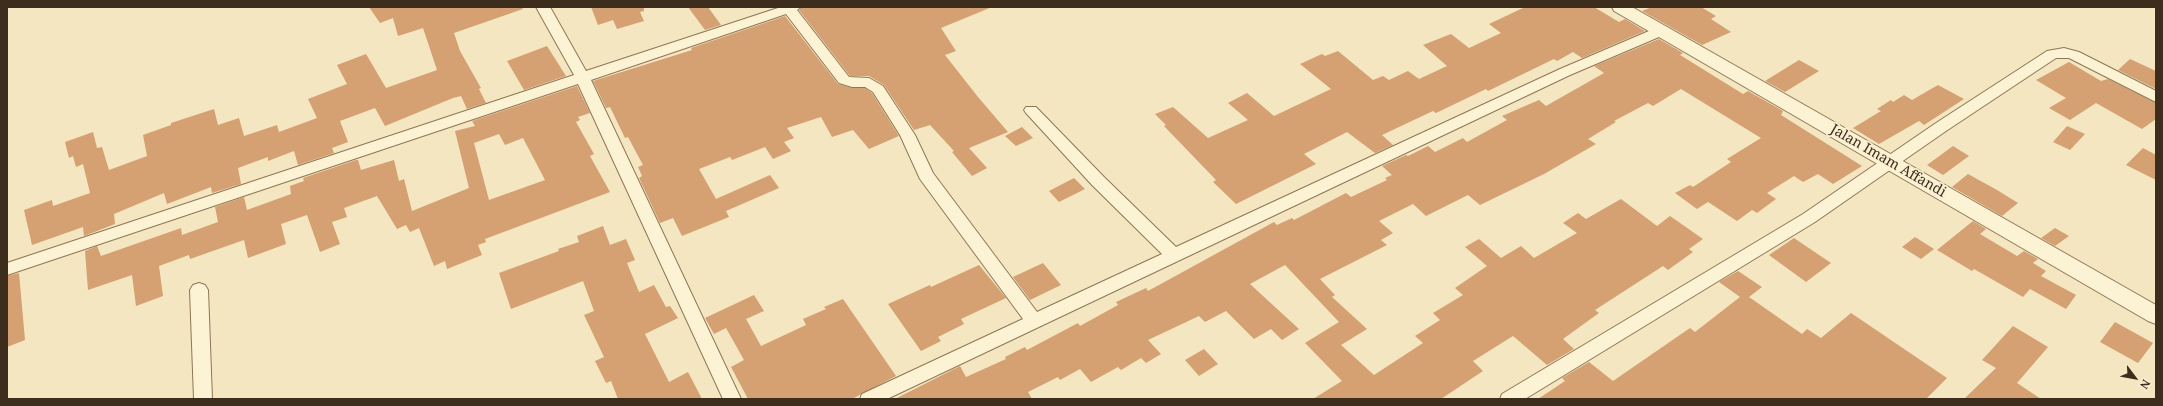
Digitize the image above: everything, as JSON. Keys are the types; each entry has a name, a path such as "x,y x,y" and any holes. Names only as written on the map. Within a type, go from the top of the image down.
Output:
{"street":[{"path":"543,7 582,76 732,399"},
{"name":"Jalan Imam Affandi","path":"1620,7 2156,315"},
{"path":"7,269 582,76 791,8 844,80 848,82 866,81 873,83 878,89 907,135 926,175 1034,321"},
{"path":"870,399 1565,72 1661,31"},
{"path":"1509,399 1810,218 1890,162 2052,54 2059,52 2074,55 2156,97"},
{"path":"1031,110 1098,181 1174,255"},
{"path":"199,290 203,399"}],"building":[{"path":"369,7 522,7 523,9 454,33 460,51 481,88 479,89 486,103 467,109 461,96 385,126 375,108 340,121 348,142 332,148 334,153 298,165 294,151 268,161 268,157 238,168 241,184 212,193 211,187 167,204 164,193 114,214 115,224 84,236 83,227 32,245 24,210 52,200 53,206 90,193 83,164 76,167 73,156 69,158 65,142 93,132 97,148 102,147 109,170 147,156 143,135 171,125 171,123 214,109 218,125 239,118 244,136 277,125 279,132 317,118 308,99 347,84 337,65 366,54 386,88 437,70 423,28 398,36 393,18 380,23"},
{"path":"591,7 644,7 644,11 640,12 644,21 617,29 613,20 598,25"},
{"path":"688,7 708,7 721,25 705,30"},
{"path":"802,7 992,7 941,28 956,51 945,55 1008,132 969,148 987,168 972,176 952,152 954,151 930,125 914,130 884,85 869,76 850,76 799,10"},
{"path":"1525,7 1594,7 1619,22 1625,19 1645,31 1582,58 1573,52 1557,61 1554,59 1488,91 1486,89 1436,113 1433,111 1382,135 1393,145 1375,153 1347,132 1304,154 1316,164 1236,204 1213,182 1216,180 1164,126 1166,125 1155,114 1173,107 1208,138 1248,120 1228,103 1247,93 1274,116 1331,89 1300,64 1322,54 1325,56 1338,51 1373,80 1383,76 1389,80 1408,71 1419,79 1447,66 1423,45 1451,34 1469,48 1501,33 1489,24"},
{"path":"1652,7 1701,7 1716,16 1711,19 1731,32 1702,45 1642,11"},
{"path":"785,16 838,84 852,88 865,88 872,93 899,136 869,149 853,130 832,137 821,117 787,128 794,138 784,142 791,151 773,159 765,147 732,160 730,157 699,169 716,199 770,175 779,188 726,211 729,217 682,236 673,218 660,223 639,178 642,176 638,167 643,165 628,137 625,138 610,107 606,108 593,81 692,50 691,48"},
{"path":"1659,39 1683,53 1680,55 1743,94 1748,91 1783,111 1781,115 1862,166 1833,184 1818,174 1803,182 1794,176 1767,193 1776,199 1757,213 1752,210 1737,221 1708,202 1697,209 1675,193 1690,185 1693,187 1731,162 1727,159 1761,138 1681,89 1653,106 1648,103 1614,121 1616,122 1588,139 1596,144 1544,174 1480,205 1468,195 1426,216 1413,204 1379,221 1393,233 1381,240 1387,245 1320,279 1335,295 1332,297 1367,329 1341,345 1374,375 1423,343 1415,336 1440,320 1433,313 1463,295 1455,288 1487,266 1465,247 1479,239 1501,258 1521,246 1534,258 1577,233 1563,223 1578,213 1586,219 1621,199 1657,226 1670,216 1703,239 1689,249 1693,252 1668,270 1663,266 1595,310 1599,313 1563,339 1574,349 1547,365 1513,336 1473,361 1483,371 1441,399 1313,399 1342,381 1305,343 1339,322 1285,265 1250,284 1299,329 1282,340 1271,329 1254,339 1226,311 1205,322 1199,316 1148,340 1161,354 1146,363 1141,358 1121,370 1118,367 1091,382 1080,369 1060,380 1058,377 1028,392 1032,399 895,399 960,366 966,377 1006,359 1005,357 1025,347 1027,350 1078,323 1080,326 1118,305 1116,302 1146,288 1148,291 1274,222 1277,225 1292,218 1294,220 1346,193 1351,197 1387,180 1385,178 1392,175 1382,166 1428,146 1435,152 1463,138 1467,142 1507,120 1502,116 1539,100 1546,106 1604,73 1594,66"},
{"path":"547,46 566,76 524,90 507,61"},
{"path":"2130,59 2156,71 2156,89 2118,70"},
{"path":"1799,60 1819,71 1785,92 1765,81"},
{"path":"2069,62 2101,81 2108,79 2156,103 2156,119 2142,129 2096,103 2070,120 2049,108 2066,98 2036,80"},
{"path":"1938,85 1964,99 1924,125 1919,121 1879,144 1853,128 1881,111 1877,109 1891,100 1893,102 1904,95 1912,100"},
{"path":"577,86 590,113 578,117 580,120 576,122 594,154 590,156 610,192 485,239 486,242 478,245 482,255 447,269 445,261 434,266 419,228 410,232 406,225 397,229 377,196 344,208 347,217 332,222 340,244 320,252 307,215 281,224 286,244 248,258 244,240 190,259 189,255 159,266 163,296 136,306 132,275 88,290 85,251 97,246 101,256 181,228 182,235 218,222 215,207 244,197 247,210 291,194 290,186 304,181 303,178 356,160 358,160 361,170 394,160 399,181 404,179 412,211 469,188 455,131 475,126 472,121","holes":["499,134 505,145 523,138 545,180 489,200 474,143"]},
{"path":"2067,126 2085,134 2070,150 2053,142"},
{"path":"1022,127 1033,138 1016,146 1005,136"},
{"path":"1953,146 1969,156 1943,175 1927,165"},
{"path":"2143,148 2156,155 2156,180 2126,165"},
{"path":"1968,174 2018,203 2002,216 1952,187"},
{"path":"1074,178 1085,189 1059,202 1049,191"},
{"path":"1973,221 1986,229 1980,234 2017,256 2024,251 2038,259 2033,263 2046,271 2041,276 2076,295 2066,309 2030,289 2023,297 1974,269 1972,271 1937,250"},
{"path":"603,226 610,245 626,239 635,260 627,263 639,292 654,285 666,307 670,306 678,318 645,334 669,382 688,372 702,399 618,399 611,381 606,383 595,361 604,357 584,315 594,311 583,281 511,309 499,273 579,242 577,236"},
{"path":"2055,228 2069,236 2055,246 2041,238"},
{"path":"1915,237 1934,249 1921,259 1902,247"},
{"path":"1794,238 1831,263 1806,282 1769,255"},
{"path":"1043,263 1061,285 1030,300 1013,277"},
{"path":"979,265 1006,298 961,319 964,324 938,337 941,341 921,351 888,304 930,285 931,287"},
{"path":"1738,271 1762,287 1749,297 1802,334 1807,329 1821,338 1851,313 1947,378 1926,399 1538,399 1565,381 1562,378 1589,362 1613,381 1690,328 1695,332 1740,297 1719,282"},
{"path":"19,273 25,340 7,347 7,276"},
{"path":"754,295 764,311 746,319 761,346 806,325 803,319 826,309 824,307 843,299 896,376 852,399 748,399 731,367 744,360 726,328 714,334 705,318"},
{"path":"2115,322 2153,343 2138,363 2100,342"},
{"path":"2013,326 2048,347 2017,383 2041,399 1964,399 1996,368 1982,360"},
{"path":"1204,349 1218,364 1199,376 1185,360"}]}
